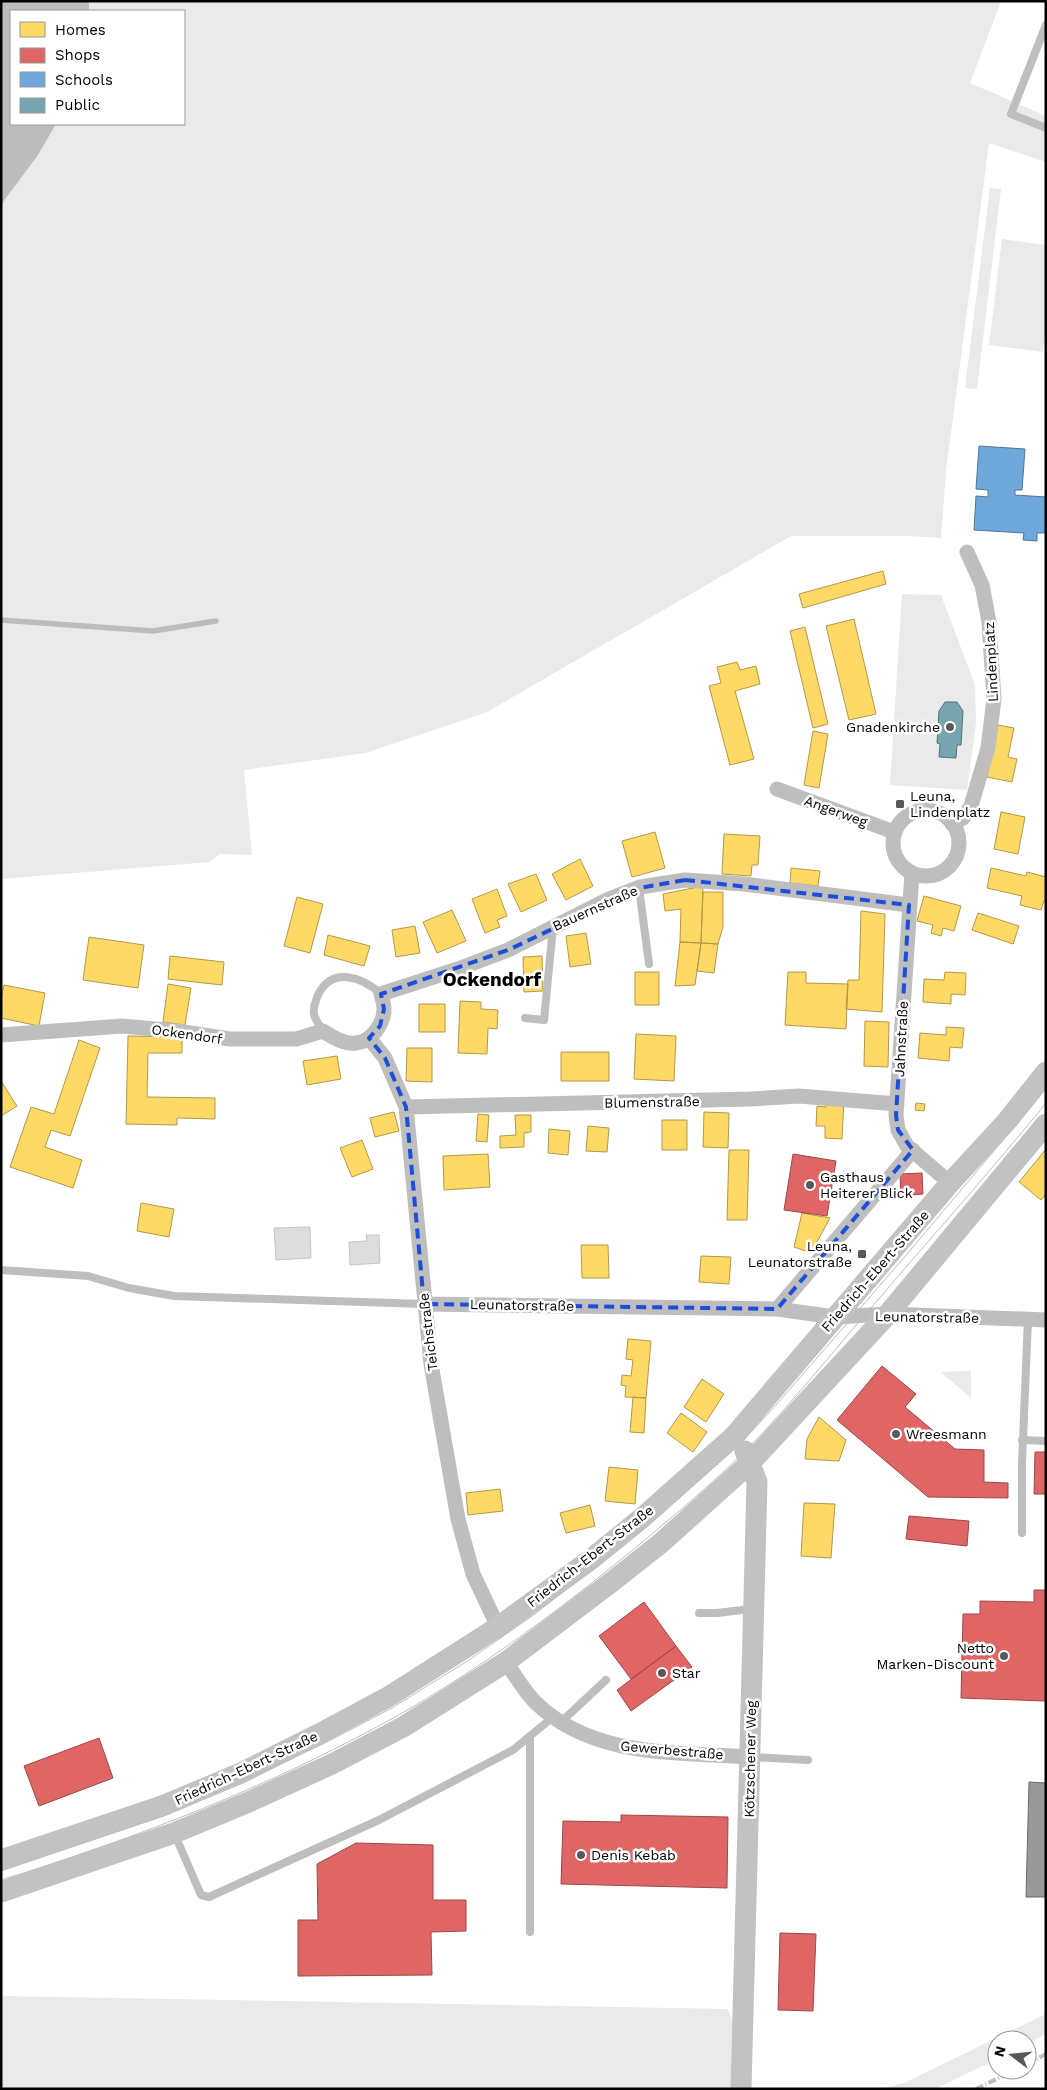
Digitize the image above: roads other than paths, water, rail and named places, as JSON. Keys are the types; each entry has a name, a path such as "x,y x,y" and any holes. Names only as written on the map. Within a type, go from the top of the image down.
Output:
{"main road":[{"name":"Friedrich-Ebert-Straße","path":"2,1856 162,1806 241,1773 388,1697 498,1627 590,1560 643,1517 734,1436 950,1183 1007,1120 1046,1072"},
{"path":"1,1892 174,1833 251,1802 332,1764 403,1727 506,1662 613,1582 661,1543 750,1463 888,1314 1046,1124"},
{"name":"Kötzschener Weg","path":"734,1436 745,1451 756,1482 751,1757 741,2089"}],"street":[{"name":"Lindenplatz","path":"952,824 963,818 972,806 988,748 994,699 989,622 982,585 966,552"},
{"name":"Angerweg","path":"777,789 894,832"},
{"path":"932,810 943,815 952,824 957,832 958,846 955,858 947,869 937,874 924,876 912,873 902,867 894,852 894,832 898,824 908,815 918,811 932,810"},
{"name":"Jahnstraße","path":"912,873 897,1104 898,1130 908,1146 950,1183"},
{"name":"Bauernstraße","path":"381,994 458,969 508,950 609,899 639,888 685,880 744,884 909,905"},
{"path":"323,1031 337,1039 356,1044 369,1038 380,1026 384,1009 381,994"},
{"name":"Ockendorf","path":"1,1035 122,1026 177,1031 230,1039 296,1039 323,1031"},
{"name":"Teichstraße","path":"369,1038 385,1058 406,1107 431,1364 458,1519 473,1574 498,1627"},
{"name":"Blumenstraße","path":"406,1107 750,1099 799,1096 897,1104"},
{"path":"777,1309 913,1150"},
{"name":"Leunatorstraße","path":"424,1304 777,1309 835,1317 888,1314 1046,1320"},
{"name":"Gewerbestraße","path":"506,1662 534,1701 557,1720 590,1738 623,1747 751,1757"}],"lane":[{"path":"1046,25 1011,114 1046,128"},
{"path":"639,888 649,964"},
{"path":"525,1018 544,1020 552,927"},
{"path":"323,1031 314,1013 316,999 323,985 342,977 356,978 370,984 381,994"},
{"name":"Leunatorstraße","path":"1,1270 88,1276 129,1288 174,1296 424,1304"},
{"path":"1022,1533 1022,1440 1028,1319"},
{"path":"1022,1440 1046,1441"},
{"path":"699,1613 753,1609"},
{"path":"174,1833 201,1894 209,1897 379,1820 513,1750 530,1736 557,1720 606,1680"},
{"path":"530,1736 530,1932"},
{"path":"751,1757 808,1760"}],"waterway":[{"path":"1,620 153,631 216,621"}],"tram line":[{"path":"1,1871 166,1815 323,1744 392,1708 469,1660 535,1614 650,1524 740,1444 908,1253 1046,1089"},
{"path":"1,1880 153,1828 252,1788 300,1766 395,1717 427,1698 489,1659 549,1616 677,1513 745,1451 796,1396 1046,1103"}],"railway":[{"path":"1037,2059 1046,2054"},
{"path":"976,2089 994,2080"}],"place":[{"name":"Gnadenkirche","path":"950,727"},
{"name":"Leuna, Lindenplatz","path":"900,804"},
{"name":"Gasthaus Heiterer Blick","path":"810,1185"},
{"name":"Leuna, Leunatorstraße","path":"862,1254"},
{"name":"Wreesmann","path":"896,1434"},
{"name":"Netto Marken-Discount","path":"1004,1656"},
{"name":"Star","path":"662,1673"},
{"name":"Denis Kebab","path":"581,1855"}],"district":[{"name":"Ockendorf","path":"492,979"}]}
